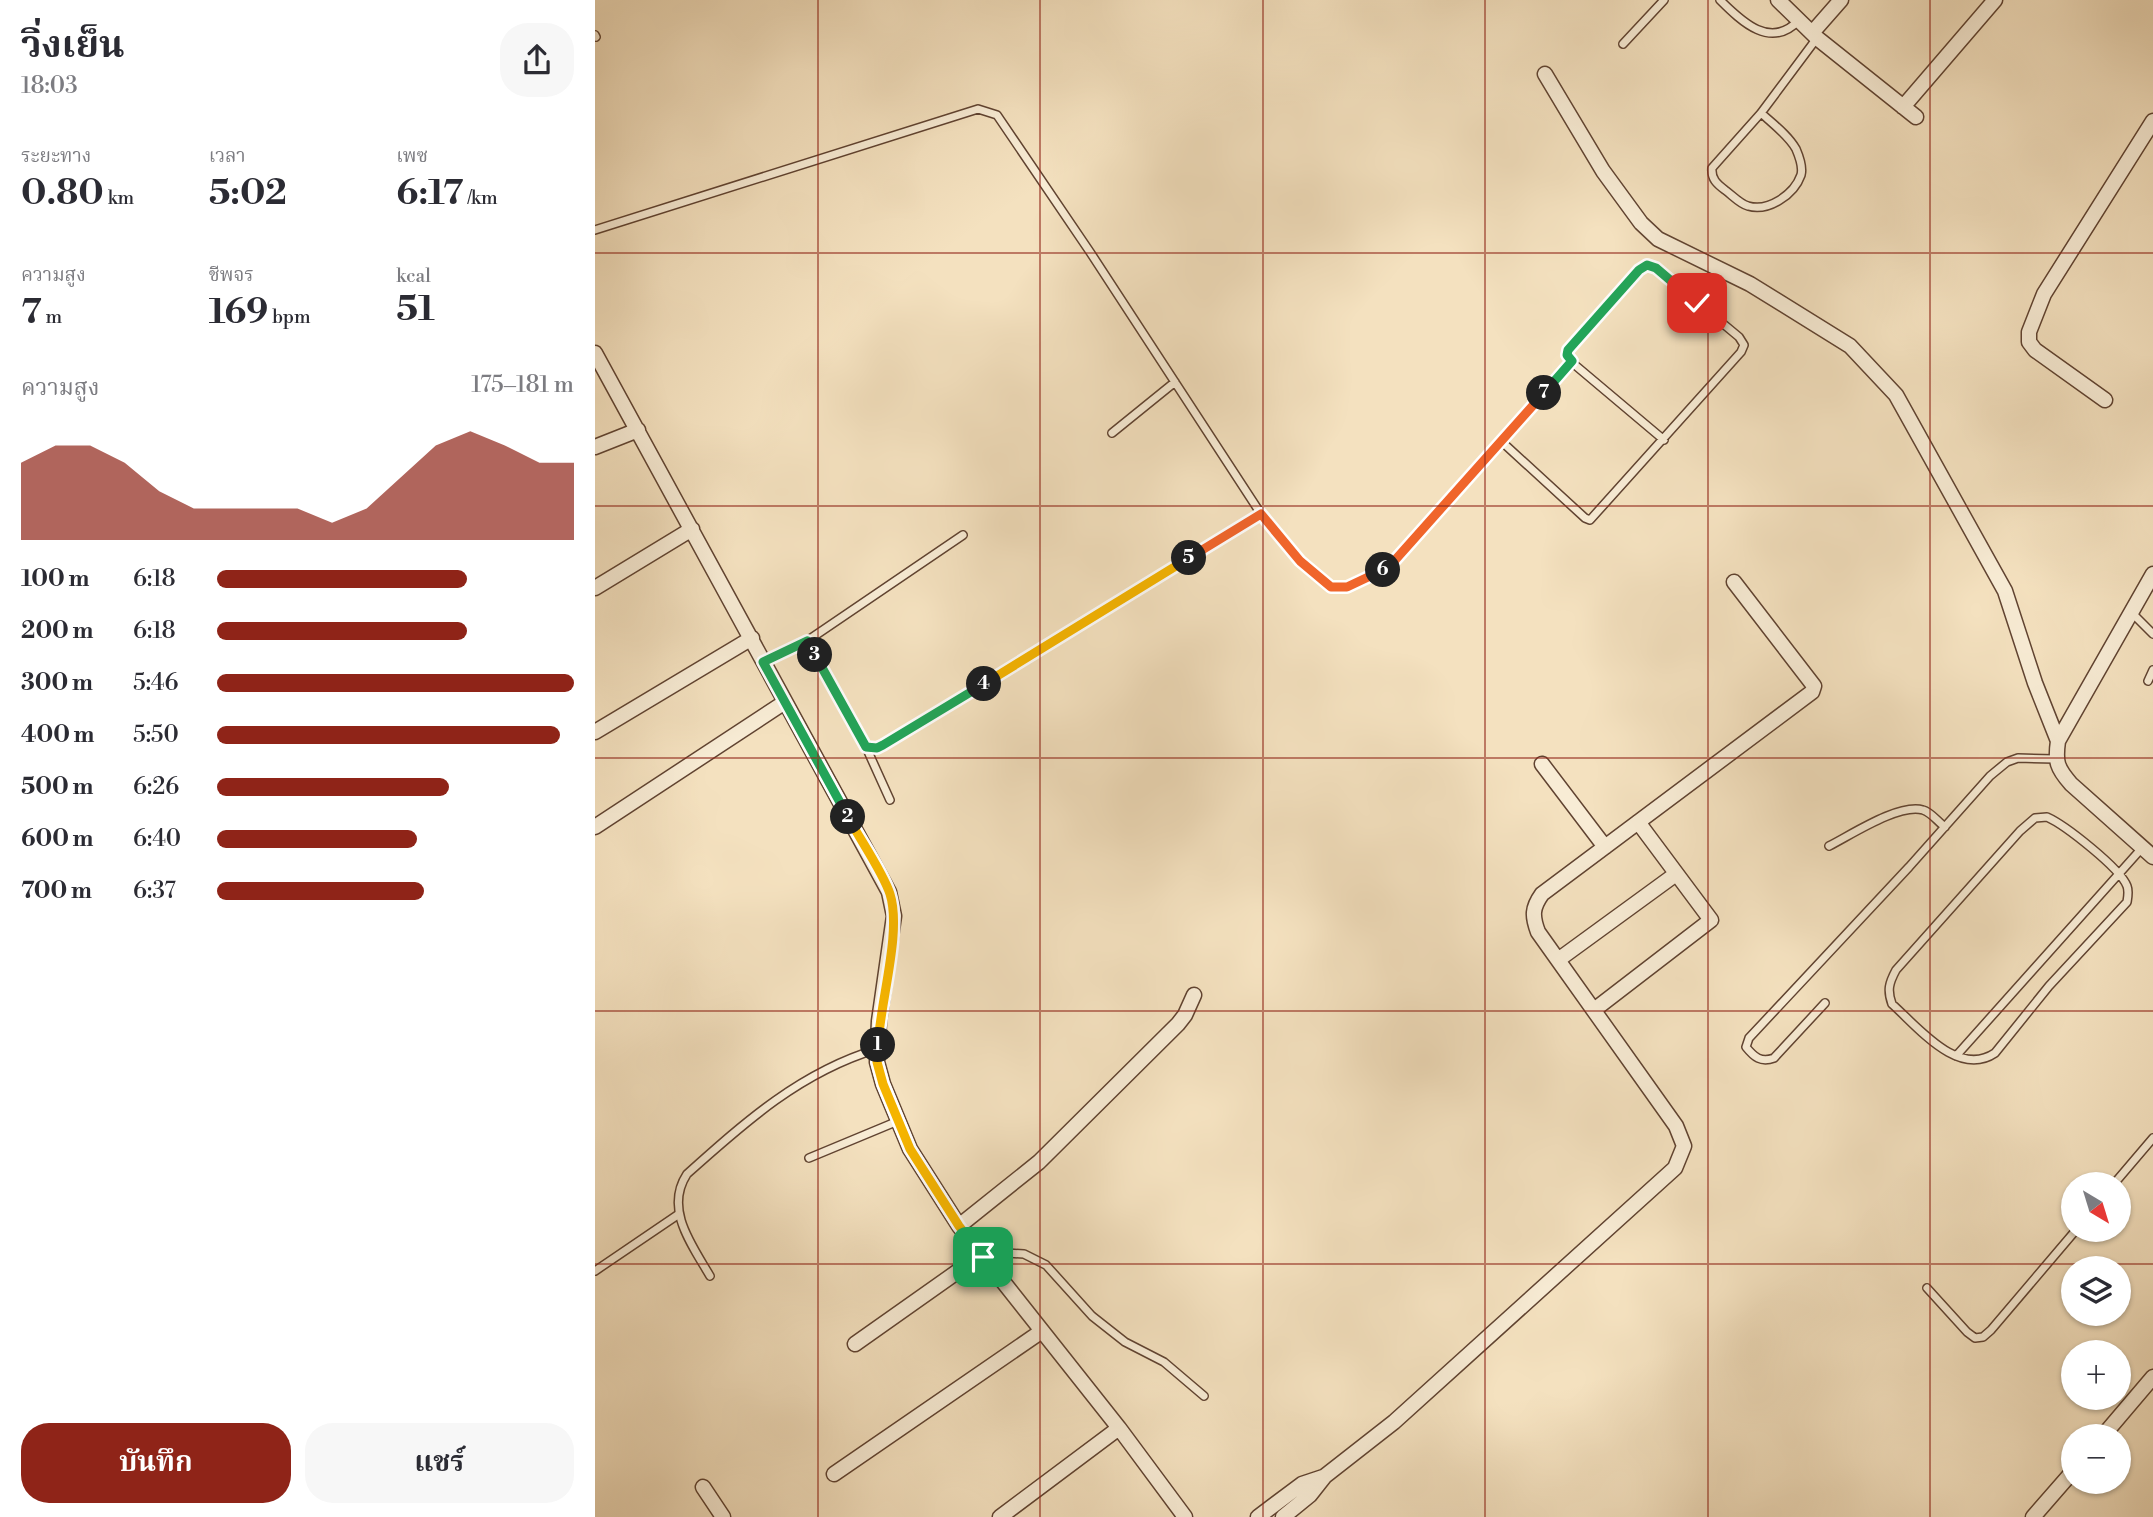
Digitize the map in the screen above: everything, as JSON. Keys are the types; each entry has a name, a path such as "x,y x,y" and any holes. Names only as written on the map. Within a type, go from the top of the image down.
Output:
{"street":[{"path":"1778,0 1814,35 1916,117"},
{"path":"1814,35 1841,0"},
{"path":"1903,107 1995,0"},
{"path":"1545,74 1603,171 1649,231 1658,239 1750,284 1850,346 1873,367 1896,395 2005,590 2035,682 2058,741"},
{"path":"2105,400 2035,350 2029,342 2029,332 2045,294 2153,121"},
{"path":"595,353 889,892 894,916 879,1021 877,1062 883,1084 910,1149 959,1226 1119,1428 1185,1517"},
{"path":"595,447 638,430"},
{"path":"595,588 692,529"},
{"path":"2147,853 2071,784 2061,773 2055,759 2058,741 2153,574"},
{"path":"1283,1517 1310,1495 1325,1476 1394,1422 1675,1168 1684,1146 1682,1137 1650,1087 1538,932 1532,916 1534,905 1542,894 1812,692 1814,686 1734,582"},
{"path":"2139,598 2153,607"},
{"path":"595,732 752,638"},
{"path":"595,827 785,702"},
{"path":"1542,764 1605,846"},
{"path":"1594,1010 1711,920 1637,822"},
{"path":"1558,960 1676,874"},
{"path":"959,1226 1039,1162 1178,1024 1193,995"},
{"path":"855,1344 982,1256"},
{"path":"834,1474 1042,1331"},
{"path":"2113,1424 2153,1377"},
{"path":"1000,1517 1119,1428"},
{"path":"1258,1517 1302,1484 1325,1476"},
{"path":"2033,1517 2061,1484"},
{"path":"703,1487 723,1517"}],"lane":[{"path":"1623,44 1664,0"},
{"path":"1720,0 1744,23 1758,30 1776,33 1789,30 1799,20"},
{"path":"1761,113 1795,147 1800,159 1801,175 1788,193 1775,203 1759,207 1745,206 1716,183 1712,168 1761,113 1814,35"},
{"path":"595,230 978,109 997,115 1261,514 1300,561 1331,587 1347,587 1388,568 1572,361"},
{"path":"1501,441 1590,520 1664,440 1741,352 1744,345 1739,337 1656,268 1647,265 1639,270 1568,350 1567,355 1664,440"},
{"path":"1112,433 1175,382"},
{"path":"866,747 877,748 883,745 1261,514"},
{"path":"763,662 807,641 963,535"},
{"path":"2132,613 2153,634"},
{"path":"807,641 866,747 890,800"},
{"path":"2148,681 2153,670"},
{"path":"1825,1003 1774,1058 1760,1060 1746,1047 1749,1038 1990,776 2007,762 2018,758 2055,759"},
{"path":"1829,846 1896,813 1912,809 1925,810 1945,827"},
{"path":"2047,817 2060,822 2119,872 2129,891 2127,902 2049,985 1995,1053 1984,1060 1974,1061 1955,1056 1943,1049 1892,1004 1888,994 1889,983 1896,970 2021,831 2035,818 2047,817"},
{"path":"1955,1056 2119,872 2147,853"},
{"path":"710,1276 689,1240 677,1202 679,1186 687,1174 764,1109 814,1074 846,1059 878,1049"},
{"path":"809,1158 898,1121"},
{"path":"2124,1172 2153,1138"},
{"path":"595,1270 680,1214"},
{"path":"1927,1288 1967,1332 1975,1338 1983,1337 2066,1242"},
{"path":"982,1256 1024,1254 1046,1265 1091,1316 1125,1342 1164,1362 1205,1396"}],"route":[{"path":"983,1257 925,1176 910,1149 883,1084 877,1062 879,1021 894,916 889,892 763,662 807,641 866,747 877,748 1261,514 1300,561 1331,587 1347,587 1388,568 1572,361 1567,355 1568,350 1639,270 1647,265 1656,268 1697,303"}]}
